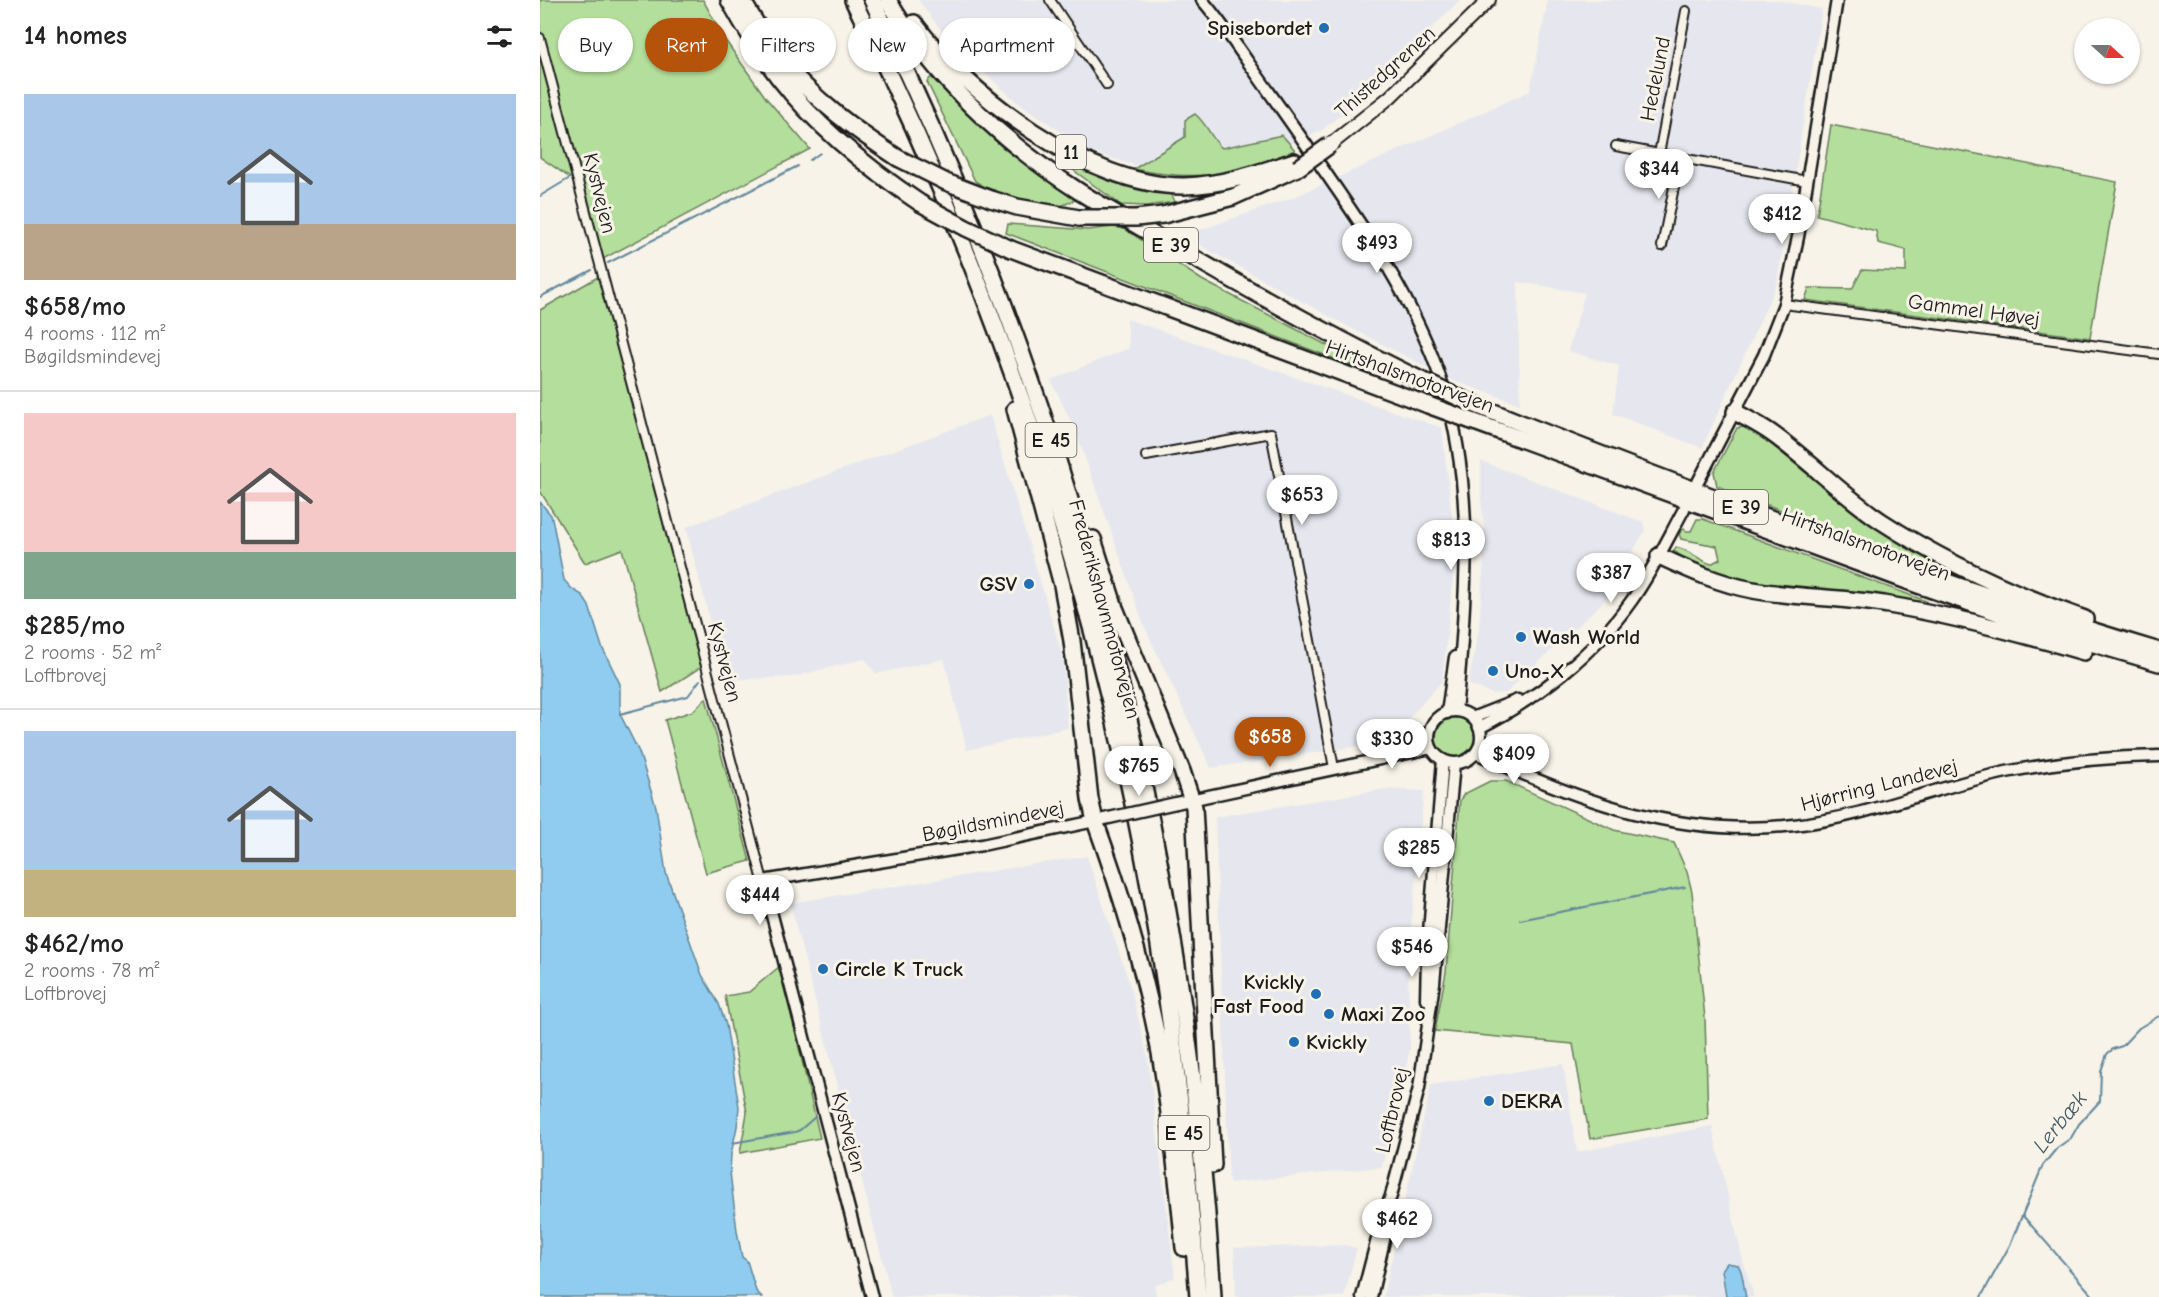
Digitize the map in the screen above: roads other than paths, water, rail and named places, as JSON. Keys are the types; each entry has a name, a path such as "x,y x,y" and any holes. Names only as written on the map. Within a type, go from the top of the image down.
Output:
{"highway":[{"name":"Hirtshalsmotorvejen","path":"729,0 755,44 779,78 808,111 890,183 920,203 1011,249 1918,585 2060,634 2159,663"},
{"name":"11","path":"742,0 780,58 807,89 858,131 898,158 946,182 1017,207 1079,218 1136,218 1163,215 1233,197 1333,143"},
{"name":"Frederikshavnmotorvejen","path":"853,0 903,103 970,260 1029,421 1083,598 1117,732 1152,907 1184,1131 1198,1297"},
{"name":"Frederikshavnmotorvejen","path":"872,0 948,163 992,272 1031,377 1083,541 1134,736 1186,1019 1203,1158 1215,1297"},
{"name":"Hirtshalsmotorvejen","path":"888,0 926,54 972,108 1009,141 1070,185 1359,350 1464,400 1677,483 1920,573 2032,612 2159,651"},
{"name":"11","path":"898,0 916,26 952,66 993,103 1028,128 1086,161 1120,175 1153,183 1182,186 1207,184 1296,164"},
{"path":"970,260 1019,425 1062,585 1072,641 1090,799 1102,819 1160,1052 1172,1134 1189,1297"},
{"path":"992,272 1036,374 1070,468 1115,608 1193,800 1209,1079 1215,1297"},
{"path":"1735,412 1773,434 1840,491 1880,520 1937,555 2025,596 2159,644"},
{"path":"1659,556 1721,582 1754,590 1886,604 1945,615 2159,672"}],"main road":[{"path":"1202,0 1340,191 1378,249 1400,285 1442,382 1460,467 1466,556 1464,607 1452,712"},
{"path":"1207,0 1212,12"},
{"name":"Thistedgrenen","path":"1333,143 1390,97 1489,0"},
{"path":"1698,482 1774,333 1784,304 1837,0"},
{"path":"1479,728 1525,702 1571,666 1605,634 1632,600 1684,509"},
{"path":"1472,718 1479,728 1478,749 1466,761 1448,762 1430,742 1434,722 1452,712 1472,718 1532,695"},
{"name":"Bøgildsmindevej","path":"763,881 982,845 1370,760 1430,742"},
{"name":"Hjørring Landevej","path":"1478,749 1595,803 1640,816 1693,825 1740,828 1794,825 1855,814 2005,772 2079,760 2159,756"},
{"name":"Loftbrovej","path":"1362,1297 1419,1088 1436,966 1448,762"},
{"name":"Kystvejen","path":"763,881 872,1297"},
{"name":"Loftbrovej","path":"1371,1297 1381,1260 1391,1196"}],"street":[{"path":"1050,0 1107,85"},
{"name":"Hedelund","path":"1659,154 1686,11"},
{"name":"Kystvejen","path":"540,38 763,881"},
{"name":"Hedelund","path":"1616,146 1807,181"},
{"path":"1662,246 1680,158"},
{"name":"Gammel Høvej","path":"1784,304 2159,354"},
{"path":"1146,456 1271,434 1334,768"}],"water":[{"path":"540,502 551,515 564,580 582,595 589,606 602,647 620,684 620,714 639,752 656,807 666,873 702,975 719,1004 726,1025 739,1107 730,1172 737,1231 742,1257 747,1261 756,1291 762,1297 540,1297"},
{"path":"1727,1263 1738,1265 1740,1268 1746,1297 1726,1297 1722,1270"}],"waterway":[{"path":"810,160 820,153"},
{"path":"608,263 798,166"},
{"path":"540,196 570,178"},
{"path":"540,297 592,270"},
{"path":"620,714 688,696 700,680"},
{"path":"1520,920 1685,887"},
{"name":"Lerbæk","path":"1981,1297 2010,1245 2043,1165 2057,1148 2071,1138 2079,1124 2100,1101 2101,1071 2107,1054 2122,1046 2139,1028 2159,1016"},
{"path":"732,1143 795,1132 815,1117"},
{"path":"2023,1216 2094,1297"}],"place":[{"name":"Spisebordet","path":"1324,28"},
{"name":"GSV","path":"1029,584"},
{"name":"Wash World","path":"1521,637"},
{"name":"Uno-X","path":"1493,671"},
{"name":"Circle K Truck","path":"823,969"},
{"name":"Kvickly Fast Food","path":"1316,994"},
{"name":"Maxi Zoo","path":"1329,1014"},
{"name":"Kvickly","path":"1294,1042"},
{"name":"DEKRA","path":"1489,1101"}]}
